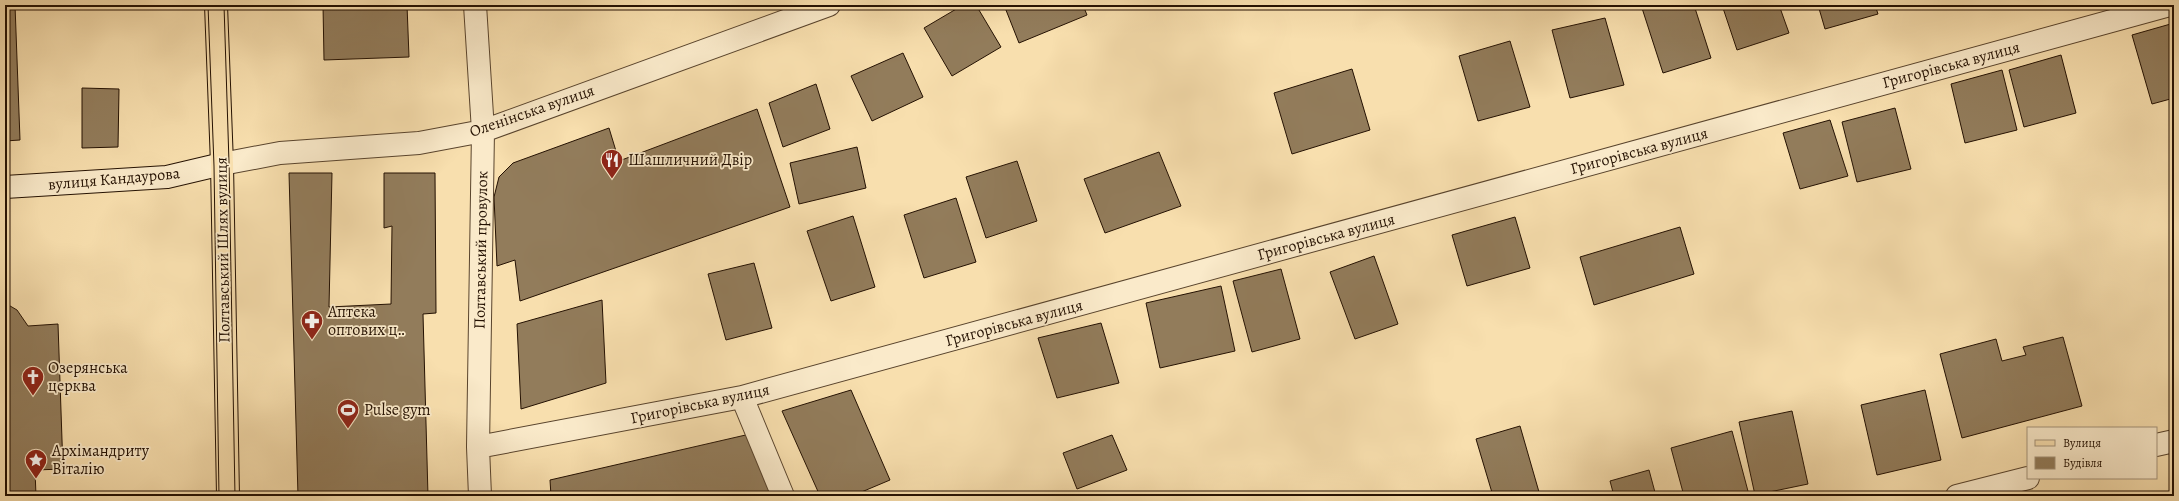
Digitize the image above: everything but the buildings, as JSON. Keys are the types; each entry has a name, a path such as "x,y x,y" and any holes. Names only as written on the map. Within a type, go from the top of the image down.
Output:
{"main road":[{"name":"Полтавський Шлях вулиця","path":"216,5 222,164 228,496"}],"street":[{"name":"Полтавський провулок","path":"475,5 483,130 478,447 480,496"},
{"name":"Оленінська вулиця","path":"222,164 280,154 419,143 483,130 829,5"},
{"name":"Григорівська вулиця","path":"478,447 742,397 2170,5"},
{"name":"вулиця Кандаурова","path":"5,187 167,177 222,164"},
{"path":"742,397 783,496"},
{"path":"2157,445 2174,441"},
{"path":"1956,496 2027,478"}],"tram line":[{"path":"208,5 214,166 219,496"},
{"path":"224,5 229,163 235,496"}],"place":[{"name":"Шашличний Двір","path":"612,180"},
{"name":"Аптека оптових ц‥","path":"312,340"},
{"name":"Озерянська церква","path":"33,396"},
{"name":"Pulse gym","path":"348,430"},
{"name":"Архімандриту Віталію","path":"36,480"}]}
